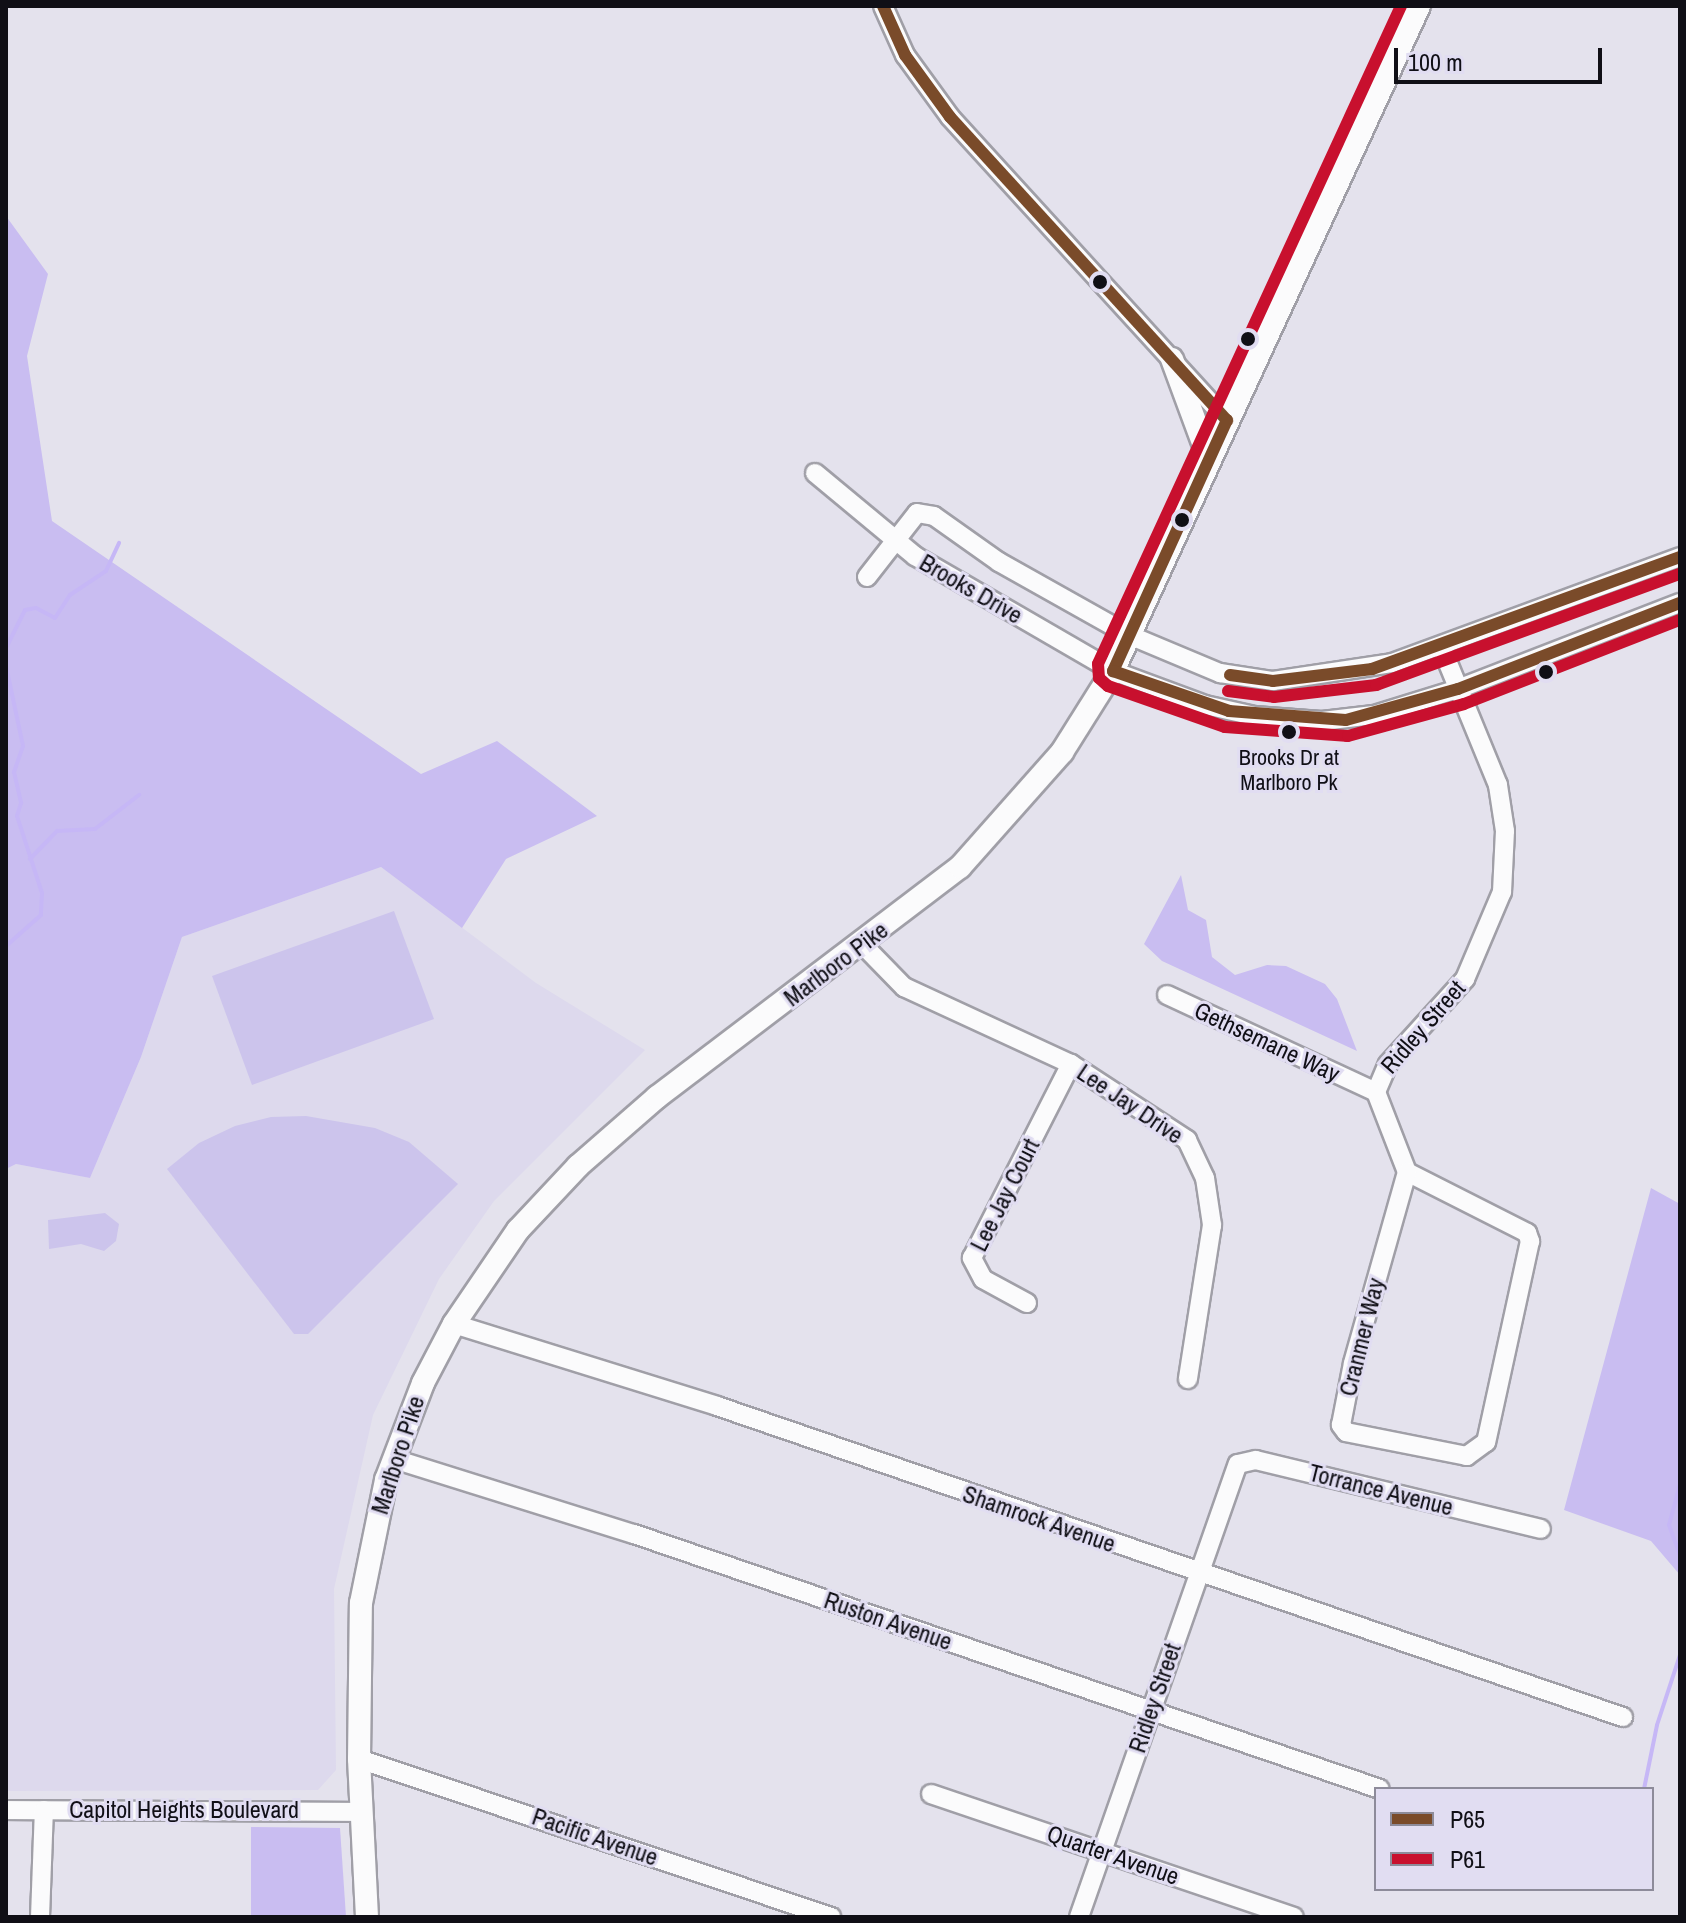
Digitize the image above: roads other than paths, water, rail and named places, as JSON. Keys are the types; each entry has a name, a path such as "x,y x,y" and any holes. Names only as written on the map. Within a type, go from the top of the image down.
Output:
{"main road":[{"name":"Marlboro Pike","path":"367,1917 359,1759 361,1603 394,1459 423,1383 454,1324 518,1230 597,1148 863,945 995,833 1062,752 1113,671 1419,6"},
{"path":"1172,359 1209,459"}],"street":[{"path":"883,6 905,55 950,117 1227,420"},
{"path":"815,473 897,542 867,577"},
{"name":"Brooks Drive","path":"1680,557 1589,587 1441,646 1372,669 1273,681 1220,673 1129,635 999,562 934,516 917,513 897,542 955,583 1113,671 1205,705 1291,720 1346,720 1458,689 1680,603"},
{"name":"Ridley Street","path":"1376,1092 1378,1078 1395,1055 1435,1018 1465,979 1502,892 1502,802 1441,646"},
{"name":"Lee Jay Drive","path":"863,945 913,991 1071,1064 1175,1129 1201,1167 1212,1225 1188,1379"},
{"name":"Gethsemane Way","path":"1167,995 1376,1092"},
{"name":"Lee Jay Court","path":"1027,1303 983,1279 972,1258 1071,1064"},
{"path":"1376,1092 1407,1172"},
{"name":"Cranmer Way","path":"1407,1172 1527,1233 1530,1241 1486,1442 1463,1456 1346,1432 1341,1423 1407,1172"},
{"name":"Shamrock Avenue","path":"454,1324 717,1406 1623,1717"},
{"name":"Torrance Avenue","path":"1231,1479 1236,1466 1249,1458 1541,1529"},
{"name":"Ruston Avenue","path":"394,1459 1374,1787"},
{"name":"Ridley Street","path":"1079,1917 1231,1479"},
{"name":"Pacific Avenue","path":"359,1759 831,1917"},
{"name":"Quarter Avenue","path":"931,1794 1294,1917"},
{"name":"Capitol Heights Boulevard","path":"6,1810 362,1812"},
{"path":"40,1917 44,1810"}],"waterway":[{"path":"6,648 25,610 36,608 55,618 70,595 106,571 119,543"},
{"path":"6,666 23,746 14,772 21,803 17,816 42,893 41,915 6,946"},
{"path":"30,859 57,831 95,829 139,795"},
{"path":"1680,1484 1669,1525 1680,1555"},
{"path":"1644,1787 1657,1725 1680,1655"}],"place":[{"name":"Brooks Dr at Marlboro Pk","path":"1289,732"}]}
